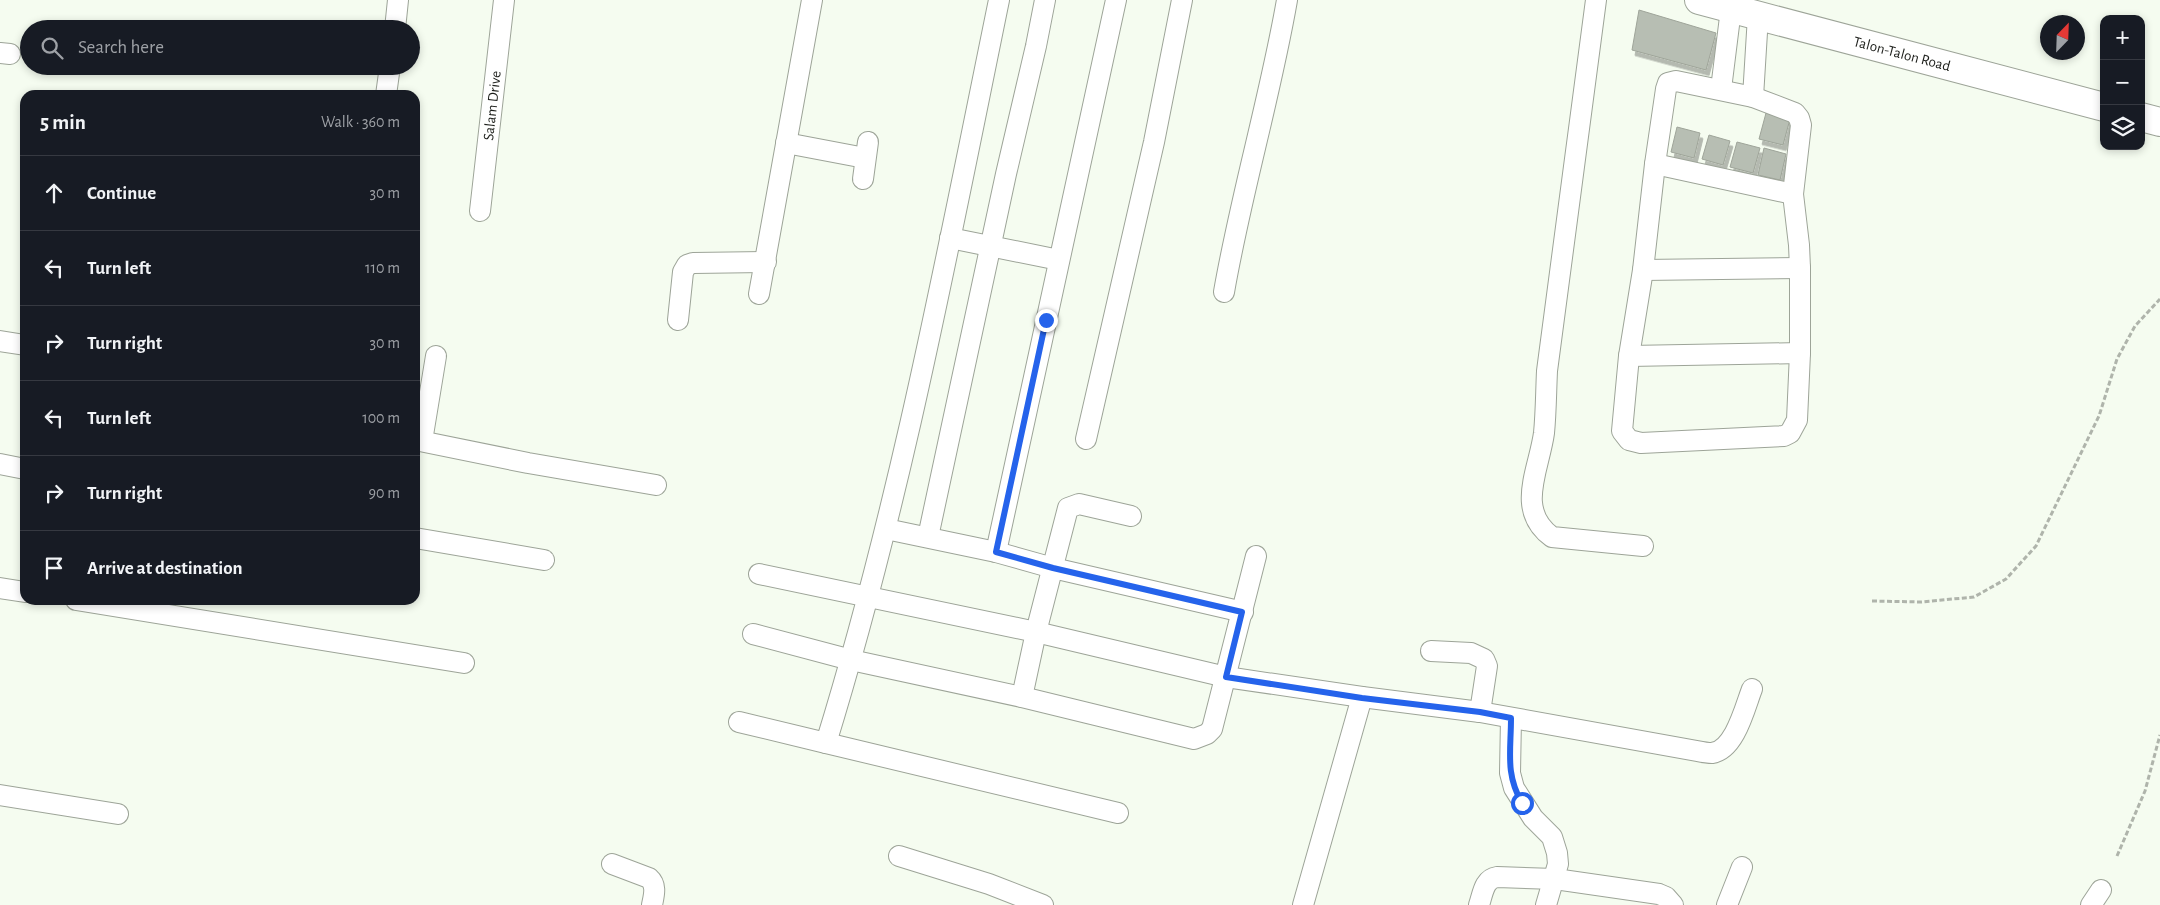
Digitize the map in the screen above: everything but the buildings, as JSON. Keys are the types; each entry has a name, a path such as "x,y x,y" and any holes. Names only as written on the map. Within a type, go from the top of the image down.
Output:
{"street":[{"path":"396,20 398,0"},
{"name":"Salam Drive","path":"480,211 504,0"},
{"path":"759,294 812,0"},
{"path":"826,743 869,596 886,529 950,238 999,0"},
{"path":"928,537 1045,0"},
{"path":"996,552 1116,0"},
{"path":"1086,439 1154,142 1182,0"},
{"path":"1224,292 1236,224 1278,51 1287,0"},
{"path":"1596,0 1547,371 1544,433 1532,487 1532,511 1536,522 1552,537 1644,546"},
{"name":"Talon-Talon Road","path":"1699,0 2100,106"},
{"path":"1721,89 1731,8"},
{"path":"1753,97 1758,16"},
{"path":"387,90 389,75"},
{"path":"1676,81 1721,89 1753,97 1795,113 1801,125 1793,194 1800,268 1800,353 1797,420 1790,433 1784,436 1641,443 1629,440 1622,431 1629,356 1643,270 1655,164 1668,84 1676,81"},
{"path":"2145,118 2160,122"},
{"path":"786,143 866,150 863,179"},
{"path":"1655,164 1793,194"},
{"path":"950,238 1059,260"},
{"path":"678,320 683,272 687,265 693,263 766,262"},
{"path":"1643,270 1800,268"},
{"path":"0,341 20,344"},
{"path":"1629,356 1800,353"},
{"path":"420,431 436,356"},
{"path":"420,440 528,463 656,485"},
{"path":"0,464 20,468"},
{"path":"1022,697 1036,632 1068,508 1079,504 1131,516"},
{"path":"886,529 996,552 1053,568 1242,612"},
{"path":"420,539 544,560"},
{"path":"753,634 851,660 1022,697 1194,740 1207,734 1212,728 1256,556"},
{"path":"758,574 1036,632 1226,677 1362,698 1480,712 1697,751 1713,752 1728,744 1734,735 1752,689"},
{"path":"0,588 20,591"},
{"path":"107,605 464,663"},
{"path":"1431,651 1471,653 1484,659 1487,666 1480,712"},
{"path":"1303,905 1362,698"},
{"path":"1511,718 1510,773 1514,788 1534,818 1552,838 1557,853 1558,864 1555,879 1546,905"},
{"path":"739,722 1118,813"},
{"path":"0,795 118,814"},
{"path":"899,856 988,884 1043,905"},
{"path":"612,864 649,878 653,882 652,905"},
{"path":"1726,905 1742,867"},
{"path":"1479,905 1486,882 1492,878 1555,879 1623,898 1658,894 1666,897 1673,905"}],"path":[{"path":"1872,600 1921,602 1974,597 2006,579 2036,546 2099,416 2117,359 2135,326 2160,299"},
{"path":"2117,856 2145,791 2160,735"}],"route":[{"path":"1046,320 996,552 1053,568 1242,612 1226,677 1362,698 1480,712 1511,718 1510,773 1514,788 1522,803"}]}
